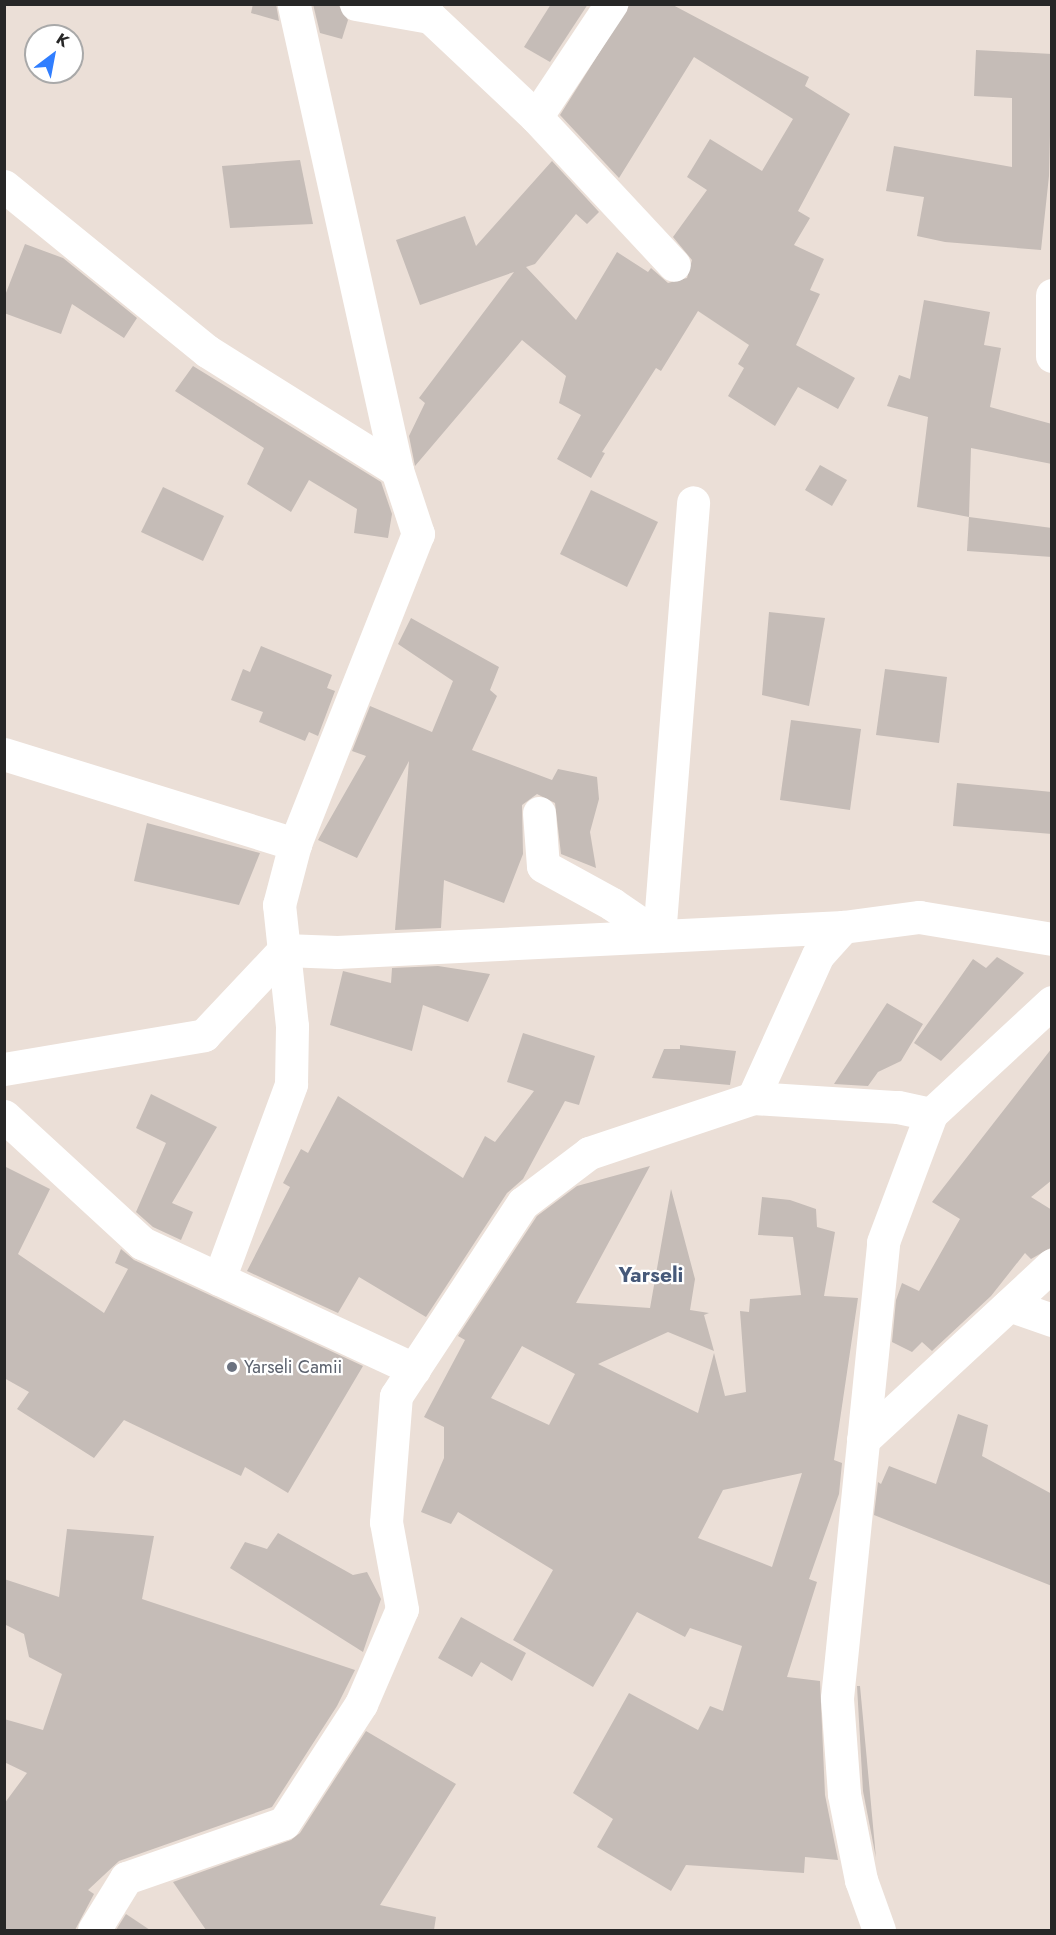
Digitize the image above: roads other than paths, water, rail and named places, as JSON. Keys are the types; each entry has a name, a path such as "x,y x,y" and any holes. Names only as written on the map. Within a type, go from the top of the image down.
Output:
{"street":[{"path":"219,1279 291,1084 292,1026 279,905 295,844 418,534 398,470 294,4"},
{"path":"356,4 430,17 536,117 674,265"},
{"path":"536,117 611,4"},
{"path":"4,186 207,351 398,470"},
{"path":"1051,348 1052,295"},
{"path":"659,936 693,502"},
{"path":"4,754 295,844"},
{"path":"539,813 543,866 612,904 659,936"},
{"path":"4,1069 204,1035 284,950 337,952 843,927 919,917 1052,939"},
{"path":"753,1098 818,955 843,927"},
{"path":"879,1930 861,1880 844,1794 837,1698 883,1242 931,1114 1052,1002"},
{"path":"94,1930 126,1878 284,1823 361,1704 402,1609 386,1522 396,1396 523,1203 589,1153 753,1098 898,1107 931,1114"},
{"path":"4,1116 142,1244 414,1369"},
{"path":"863,1440 1052,1265"},
{"path":"1009,1305 1052,1320"}],"place":[{"name":"Yarseli Camii","path":"232,1367"}],"district":[{"name":"Yarseli","path":"651,1275"}]}
